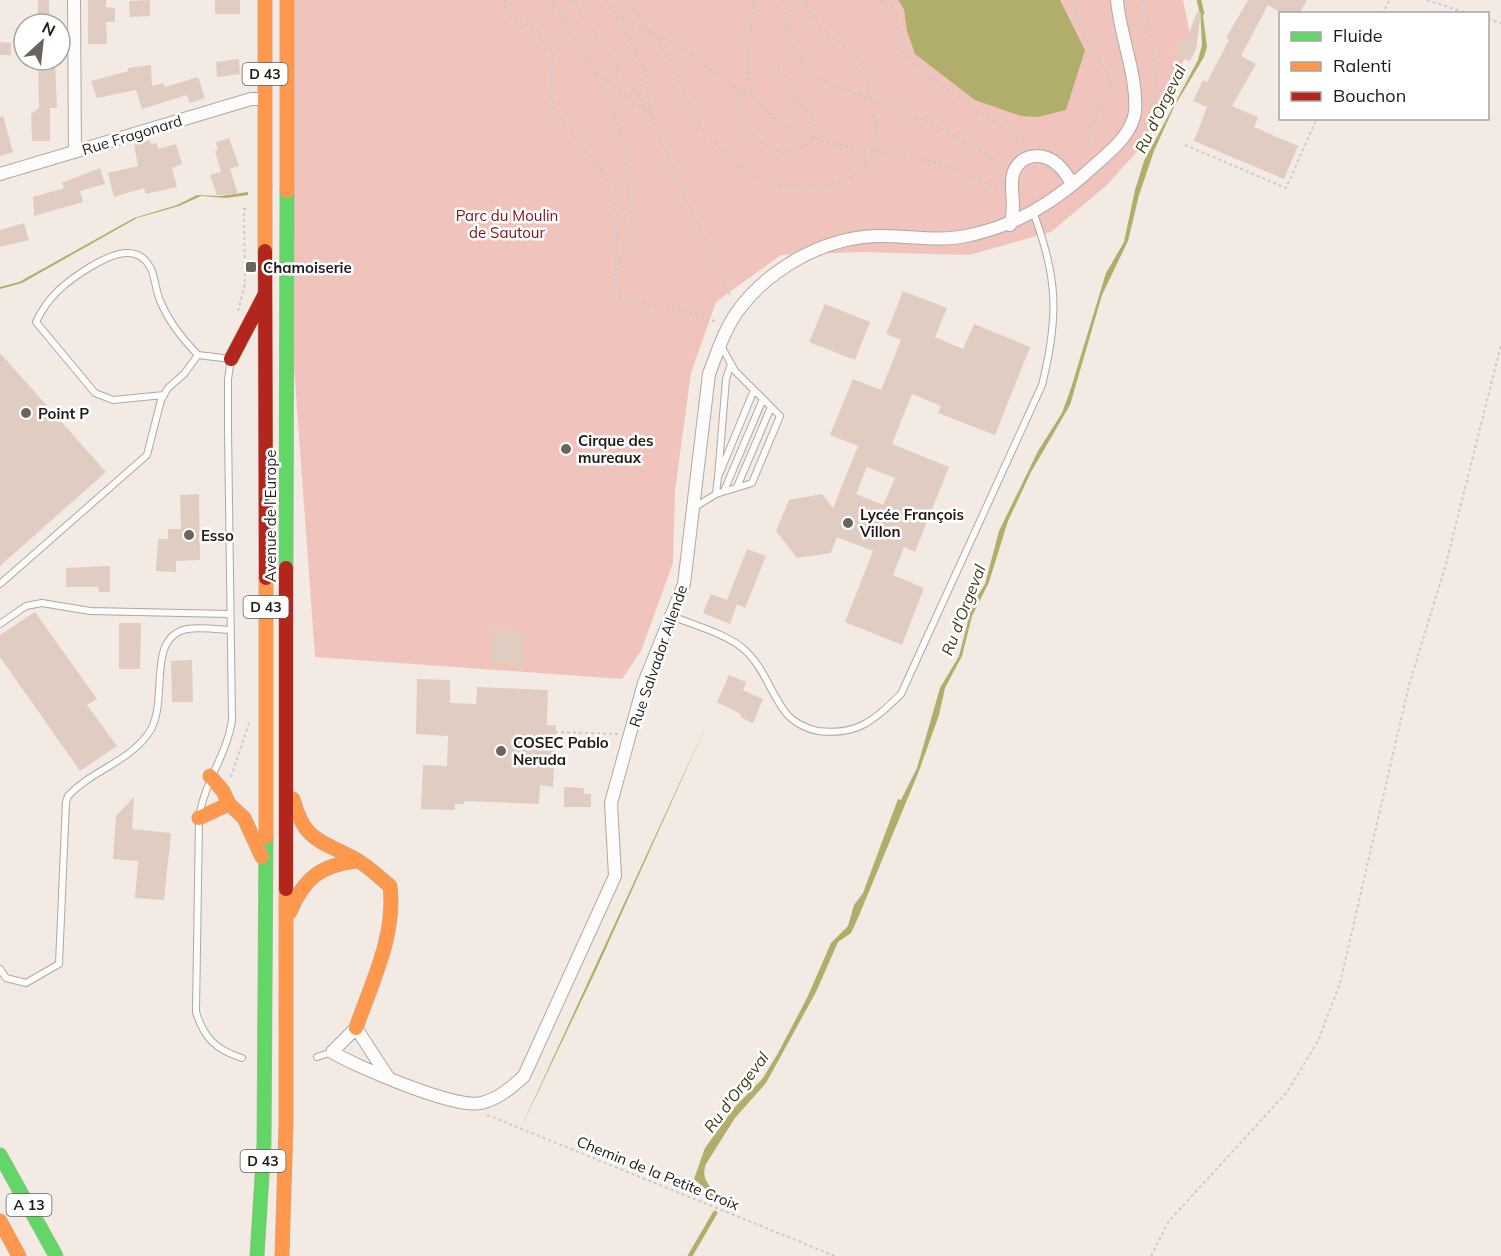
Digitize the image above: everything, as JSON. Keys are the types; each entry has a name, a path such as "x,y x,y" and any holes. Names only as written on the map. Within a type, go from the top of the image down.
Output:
{"main road":[{"name":"Avenue de l'Europe","path":"257,1256 264,1144 266,866 265,0"},
{"name":"Avenue de l'Europe","path":"282,1256 286,1068 287,0"},
{"path":"231,358 265,295"},
{"path":"210,776 244,818 266,866"},
{"path":"287,783 299,821 314,839 359,861 390,885 393,909 388,935 357,1028"},
{"path":"199,818 226,797"},
{"path":"286,920 298,891 311,874 335,863 359,861"},
{"name":"A 13","path":"0,1155 56,1256"},
{"name":"A 13","path":"0,1221 19,1256"}],"street":[{"path":"74,0 75,152"},
{"name":"Rue Salvador Allende","path":"332,1052 388,1077 457,1103 479,1103 504,1094 524,1076 615,876 611,804 644,683 684,584 709,374 728,327 738,311 764,283 796,259 828,245 874,236 963,237 1010,225 1073,184 1102,159 1128,130 1135,114 1133,87 1120,28 1117,0"},
{"name":"Rue Fragonard","path":"0,174 251,99 265,99"},
{"path":"1010,225 1015,210 1012,182 1014,171 1022,160 1034,155 1046,158 1058,165 1073,184"},
{"path":"332,1052 357,1028 388,1077"}],"lane":[{"path":"672,616 744,650 762,669 787,714 813,730 838,734 859,728 874,720 901,694 1042,385 1053,342 1055,309 1051,269 1033,212"},
{"path":"164,395 113,400 95,393 36,322 42,308 61,285 110,255 130,252 145,260 152,271 159,298 176,332 198,355 231,358 228,379 229,630 232,720 226,747 210,776 202,798 199,818 196,1012 206,1037 218,1048 242,1058"},
{"path":"694,508 716,494 752,483 780,416 731,364 720,343"},
{"path":"0,584 147,455 164,395 198,355"},
{"path":"716,494 726,379 731,364"},
{"path":"718,477 754,390"},
{"path":"724,491 763,399"},
{"path":"737,487 771,407"},
{"path":"0,624 26,606 42,603 90,611 229,614"},
{"path":"0,969 6,978 26,983 59,964 68,796 131,752 148,734 158,715 161,656 172,637 188,629 229,630"},
{"path":"317,1057 332,1052"}],"path":[{"path":"505,0 507,16 533,27 554,54 550,92 556,113 606,177 618,218 615,275 621,299 686,311 728,327"},
{"path":"552,0 593,70 624,139 632,224 615,275"},
{"path":"572,0 650,114 687,202 738,311"},
{"path":"607,0 646,72 650,114"},
{"path":"627,0 653,33 672,64 693,113 709,137 740,166 766,181 798,186 835,184 855,177 867,167 873,152 874,123 864,69 857,57 824,31 804,0"},
{"path":"753,0 747,69 753,94"},
{"path":"783,0 791,44 818,80 870,102 938,126 1014,171"},
{"path":"880,0 895,8 903,54 936,81 1046,158"},
{"path":"1072,0 1084,35 1111,80 1088,139 1092,153 1102,159"},
{"path":"1427,0 1464,12"},
{"path":"615,15 673,42 737,89 753,94 783,125 814,137 873,152 933,162 1015,196"},
{"path":"737,89 736,104 754,138 783,153 810,144 818,130 809,111 789,93 783,68 791,44"},
{"path":"593,70 650,114"},
{"path":"1185,145 1286,188 1316,120"},
{"path":"245,332 237,320 238,302 245,284 244,209 255,209"},
{"path":"1151,1256 1169,1221 1287,1092 1318,1041 1340,983 1409,685 1446,564 1501,345"},
{"path":"226,797 249,722"},
{"path":"555,732 616,733 629,738"},
{"name":"Chemin de la Petite Croix","path":"479,1103 487,1115 835,1256"}],"green space":[{"name":"Parc du Moulin de Sautour","path":"292,0 1183,0 1192,43 1142,146 1107,185 1051,232 969,255 862,252 781,255 716,302 691,373 675,491 673,563 641,651 622,679 315,657 281,187"}],"shaded area":[{"path":"898,0 1060,0 1085,50 1066,110 1038,117 1021,116 975,100 915,54 907,31 904,9"},
{"path":"1200,8 1202,8 1207,47 1204,57 1174,107 1154,151 1139,195 1128,241 1102,295 1070,405 1031,472 1008,521 989,582 972,616 962,656 945,688 939,715 919,771 851,933 838,942 816,992 766,1083 735,1118 706,1164 704,1170 706,1180 721,1202 711,1200 708,1191 694,1179 705,1148 734,1108 763,1078 778,1053 807,998 831,943 848,926 854,905 863,893 898,799 901,800 917,768 940,688 959,656 972,605 985,584 999,531 1038,451 1062,413 1106,273 1124,242 1144,161 1198,60 1202,45"},
{"path":"248,192 248,195 226,198 201,196 179,206 137,218 22,283 0,289 0,287 19,282 134,218 177,205 197,195 221,196"},
{"path":"708,721 598,966 519,1132"}],"building":[{"path":"38,0 49,0 49,12 38,12"},
{"path":"88,0 106,0 106,7 115,8 115,22 106,22 107,44 88,44"},
{"path":"150,0 150,16 130,17 129,1"},
{"path":"215,0 240,0 240,14 215,14"},
{"path":"1248,0 1307,0 1300,12 1280,12 1268,5 1241,56 1256,64 1232,106 1258,117 1254,127 1298,146 1284,179 1194,141 1207,107 1193,101 1203,80 1207,82 1229,40 1226,38"},
{"path":"1197,12 1201,13 1196,49 1190,61 1174,55 1181,41 1185,43"},
{"path":"0,42 11,43 11,55 0,55"},
{"path":"239,59 240,74 217,77 216,62"},
{"path":"151,65 152,86 163,83 165,87 198,77 205,98 190,103 187,95 142,109 136,90 97,98 91,81 128,71 128,68"},
{"path":"38,72 56,72 57,108 50,108 50,141 32,141 31,114 39,108"},
{"path":"3,116 13,152 0,156 0,117"},
{"path":"229,138 239,166 230,169 238,194 217,195 210,175 221,172 215,151 218,150 216,142"},
{"path":"149,140 151,144 157,143 158,149 176,144 182,164 172,168 177,187 146,194 144,188 114,197 108,173 138,166 134,145"},
{"path":"100,168 105,184 80,191 83,202 34,216 33,197 64,188 62,183"},
{"path":"24,223 29,240 0,247 0,230"},
{"name":"Lycée François Villon","path":"903,291 947,308 935,337 963,349 974,324 1030,347 995,435 938,413 941,406 912,394 892,444 949,467 915,552 904,547 893,575 924,588 902,645 845,622 873,551 837,537 831,553 797,558 776,531 789,500 822,494 833,508 858,446 830,435 853,379 881,390 901,340 886,334","holes":["867,467 895,478 883,505 856,494"]},
{"path":"825,304 870,322 855,360 809,342"},
{"name":"Point P","path":"0,353 106,472 0,566"},
{"path":"199,494 200,560 176,561 176,572 156,571 158,539 168,539 168,529 181,529 180,495"},
{"path":"747,549 766,556 745,608 737,604 730,624 703,613 711,594 727,600"},
{"path":"110,566 110,592 99,592 98,587 66,587 66,568"},
{"path":"35,612 97,699 87,705 117,746 80,771 0,657 0,635"},
{"path":"119,623 141,623 140,669 119,669"},
{"path":"493,630 524,632 522,665 491,663"},
{"path":"192,660 193,702 172,702 171,661"},
{"path":"729,675 746,682 743,690 763,699 753,723 717,702"},
{"name":"COSEC Pablo Neruda","path":"417,679 450,680 450,703 476,704 477,687 548,690 547,725 556,725 553,787 540,785 539,804 464,801 464,804 455,804 455,810 421,809 423,765 447,766 448,736 416,734"},
{"path":"564,787 584,788 584,794 591,794 591,807 564,807"},
{"path":"134,797 132,829 171,833 164,900 135,898 138,861 113,859 116,816"}],"waterway":[{"name":"Ru d'Orgeval","path":"1199,0 1202,13"},
{"name":"Ru d'Orgeval","path":"690,1256 715,1213"}],"traffic: fast":[{"path":"286,568 287,191"},
{"path":"257,1256 264,1144 266,837"},
{"path":"0,1155 56,1256"}],"traffic: slow":[{"path":"265,0 265,251"},
{"path":"287,0 287,191"},
{"path":"266,578 266,837"},
{"path":"210,776 223,791 229,804"},
{"path":"293,799 303,824 309,832 324,844 361,863 390,886 391,904 386,940 356,1028"},
{"path":"199,818 229,804 244,818 262,857"},
{"path":"290,912 301,890 315,875 333,866 357,861"},
{"path":"282,1256 286,1125 286,889"},
{"path":"0,1221 19,1256"}],"traffic: jam":[{"path":"265,251 266,578"},
{"path":"231,359 264,296"},
{"path":"286,568 286,889"}],"place":[{"name":"Chamoiserie","path":"251,267"},
{"name":"Point P","path":"26,413"},
{"name":"Cirque des mureaux","path":"566,449"},
{"name":"Lycée François Villon","path":"848,523"},
{"name":"Esso","path":"189,535"},
{"name":"COSEC Pablo Neruda","path":"501,751"}]}
